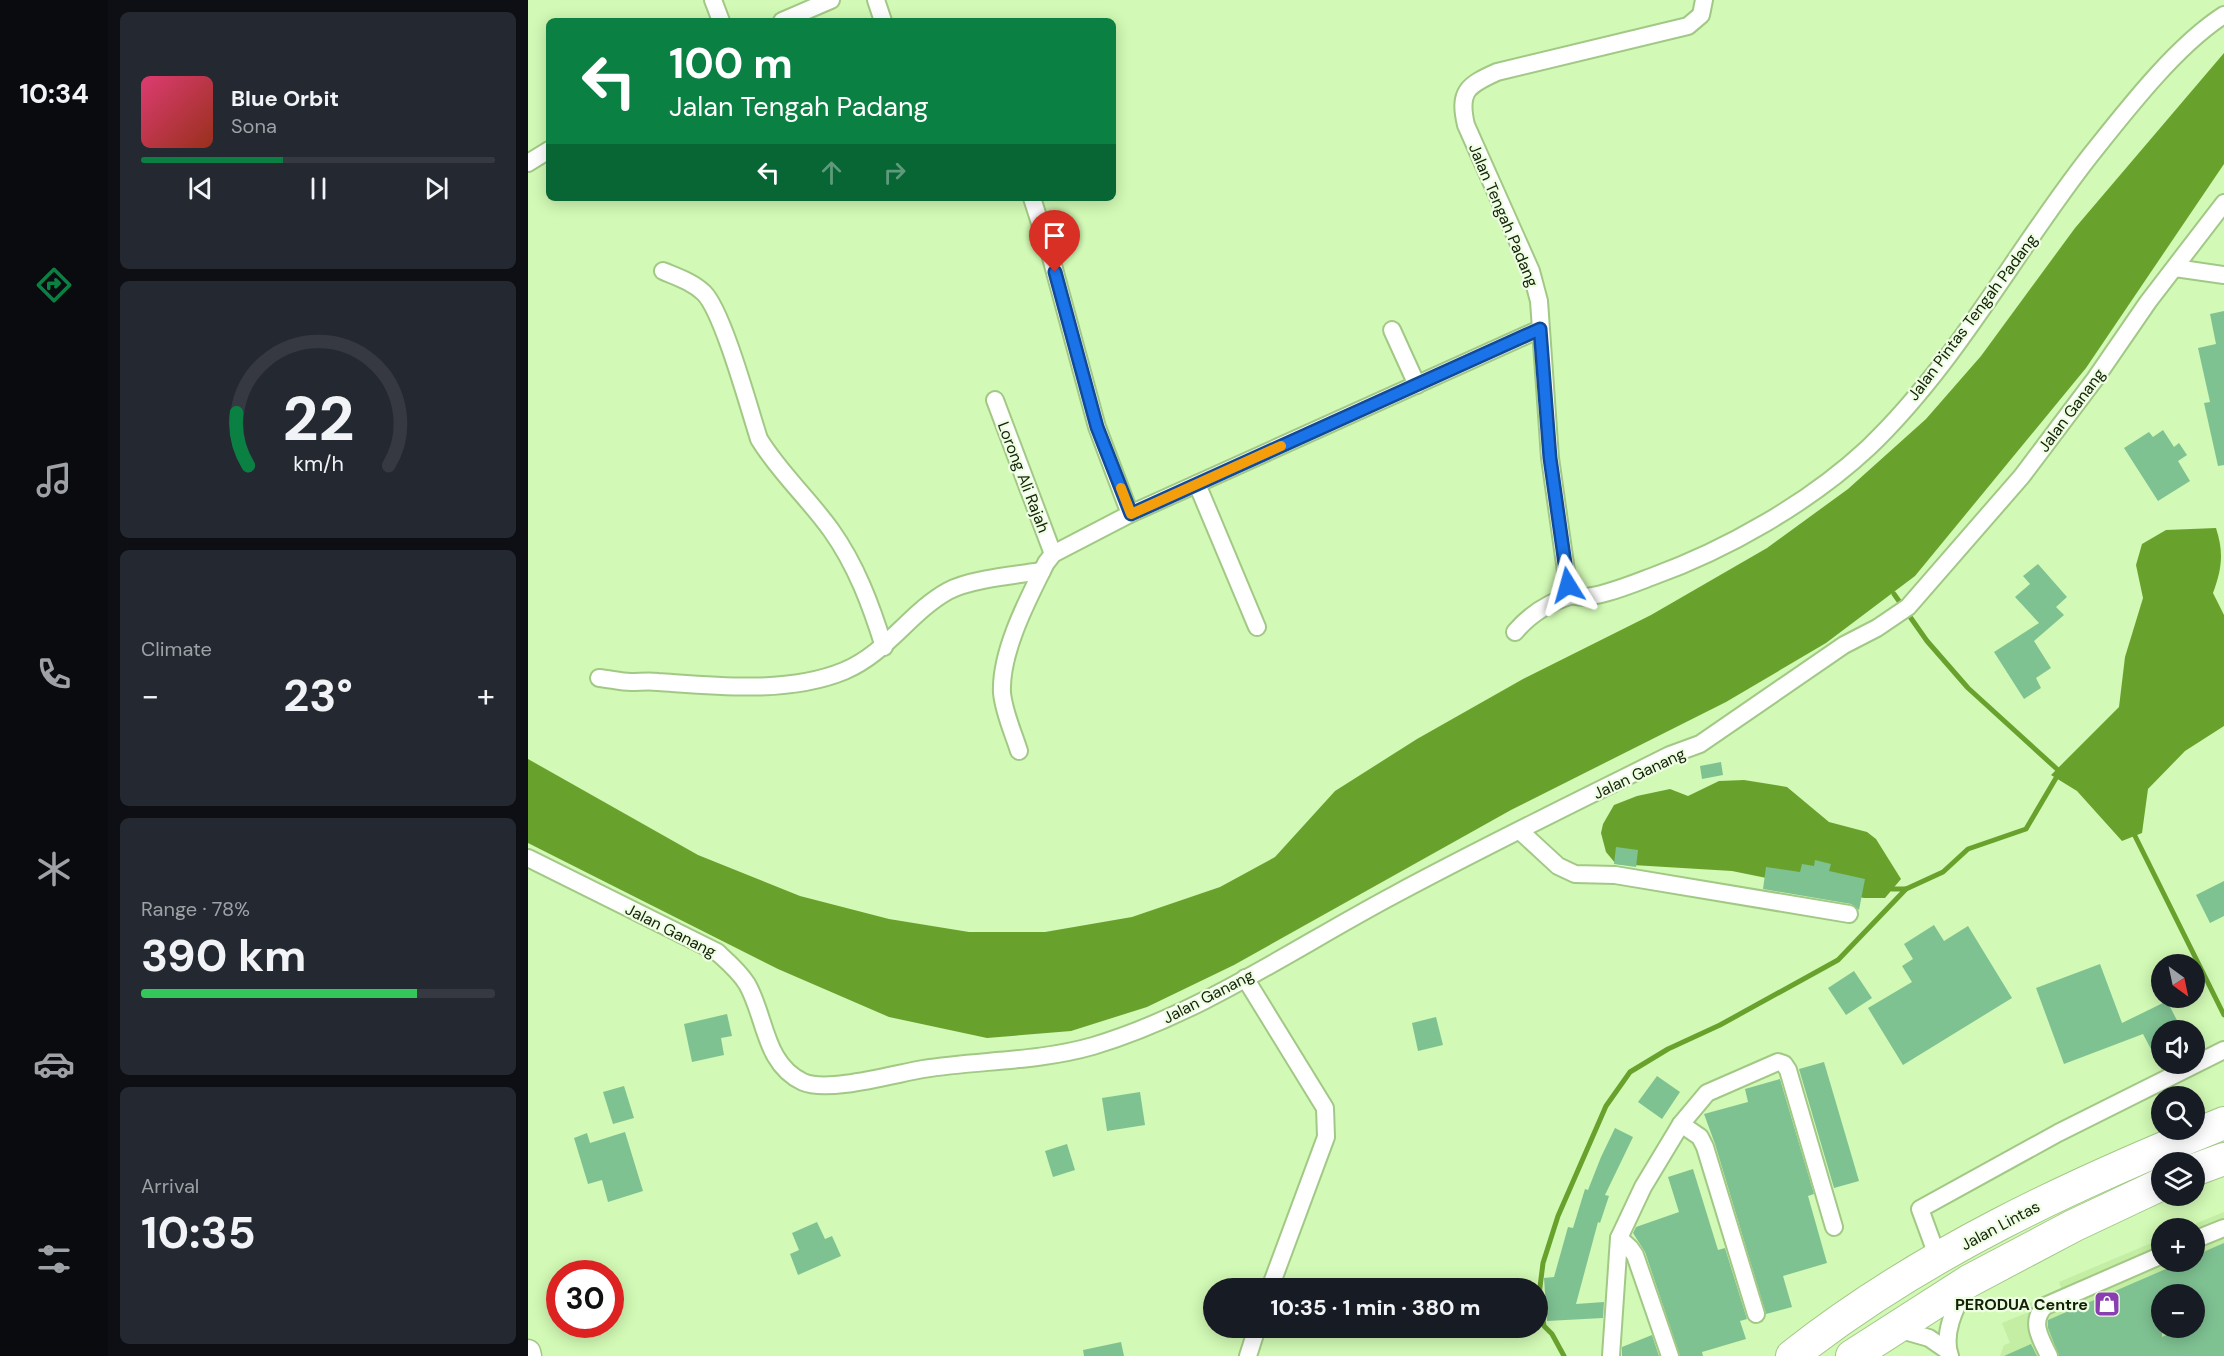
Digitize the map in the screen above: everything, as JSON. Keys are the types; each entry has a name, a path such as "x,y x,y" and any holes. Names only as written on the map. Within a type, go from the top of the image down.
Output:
{"highway":[{"name":"Jalan Lintas","path":"1792,1356 1855,1310 1938,1258 2063,1193 2224,1123"},
{"path":"2205,1166 2224,1159"},
{"name":"Jalan Lintas","path":"1852,1356 1969,1281 2054,1236 2151,1189"}],"street":[{"path":"712,0 720,18"},
{"path":"789,18 831,0"},
{"path":"876,0 882,18"},
{"name":"Jalan Tengah Padang","path":"1540,329 1539,301 1531,271 1466,124 1462,110 1467,90 1477,81 1497,72 1688,26 1701,15 1704,0"},
{"name":"Jalan Pintas Tengah Padang","path":"1515,632 1527,618 1539,609 1573,595 1585,597 1617,589 1696,559 1777,515 1866,449 1930,379 2000,285 2071,180 2118,119 2183,49 2224,15"},
{"path":"528,163 546,152"},
{"path":"1033,201 1050,254 1097,427 1131,514"},
{"name":"Jalan Ganang","path":"528,858 717,952 739,972 747,985 765,1034 780,1063 790,1075 815,1086 926,1068 1049,1056 1092,1046 1133,1032 1245,978 1394,894 1671,755 1700,744 1844,645 1903,611 2022,476 2095,379 2148,302 2224,204"},
{"path":"2175,268 2224,275"},
{"path":"663,271 691,284 708,298 719,320 759,439 769,455 830,529 845,552 867,596 884,647"},
{"path":"1019,751 1006,714 1002,694 1003,676 1017,628 1042,571 1053,554 1131,514 1540,329 1550,458 1568,585 1573,595"},
{"path":"1392,330 1417,384"},
{"name":"Lorong Ali Rajah","path":"995,400 1053,554"},
{"path":"1197,484 1257,627"},
{"path":"599,678 630,682 651,681 702,685 817,680 844,671 884,647 936,598 951,589 1042,571"},
{"path":"1520,831 1558,866 1575,874 1615,875 1849,914"},
{"path":"1245,978 1325,1108 1326,1137 1274,1278"},
{"path":"1938,1258 1920,1209 2058,1133 2224,1050"},
{"path":"1611,1356 1618,1238 1643,1187 1681,1124 1707,1093 1778,1062 1784,1064 1788,1070 1834,1227"},
{"path":"1681,1124 1700,1137 1705,1147 1756,1314"},
{"path":"2205,1236 2224,1228"},
{"path":"1618,1238 1635,1255 1670,1356"},
{"path":"2049,1356 2037,1330 2036,1319 2045,1306 2151,1260"},
{"path":"1949,1353 1951,1323 1969,1281"},
{"path":"1893,1328 1929,1338 1949,1353"},
{"path":"1248,1356 1254,1338"}],"shaded area":[{"path":"2224,53 2224,164 2086,368 1915,576 1826,643 1726,702 1511,810 1234,965 1147,1007 1071,1031 987,1038 889,1017 778,969 528,843 528,759 698,855 800,896 889,919 969,932 1045,932 1132,917 1220,887 1275,857 1335,791 1417,739 1523,679 1651,615 1767,548 1848,489 1926,419 1981,356 2075,228"},
{"path":"2216,528 2221,560 2213,593 2224,615 2224,726 2185,751 2148,789 2142,833 2122,841 2077,791 2051,775 2119,707 2125,657 2143,598 2136,565 2142,544 2166,530"},
{"path":"1744,780 1787,787 1829,822 1867,832 1876,839 1901,879 1885,898 1864,898 1732,871 1616,864 1606,852 1601,833 1603,824 1614,805 1637,796 1670,789 1688,796 1719,781"},
{"path":"2224,1212 2224,1356 2000,1356 2004,1345 2010,1343 2002,1323 2029,1312 2027,1304 2062,1290 2059,1282 2151,1243 2151,1272 2205,1272 2205,1220"}],"building":[{"path":"2224,311 2224,465 2218,466 2204,403 2210,402 2198,348 2216,344 2210,314"},
{"path":"2163,430 2174,447 2179,443 2187,455 2178,461 2190,481 2158,501 2124,448 2149,432 2153,437"},
{"path":"2038,564 2067,597 2056,607 2064,615 2034,641 2051,668 2036,678 2041,688 2024,699 1994,652 2039,623 2015,597 2030,584 2023,576"},
{"path":"1721,762 1723,775 1702,779 1700,766"},
{"path":"1616,847 1638,850 1636,867 1614,864"},
{"path":"1815,860 1831,864 1829,871 1865,879 1859,910 1851,904 1763,889 1766,867 1800,872 1802,864 1814,866"},
{"path":"2224,881 2224,916 2210,923 2196,895"},
{"path":"1934,925 1944,941 1968,926 2012,998 1903,1065 1868,1008 1912,982 1902,966 1913,959 1904,944"},
{"path":"2100,964 2122,1023 2153,1008 2171,1008 2177,1020 2151,1020 2151,1049 2143,1034 2064,1064 2036,988"},
{"path":"1854,971 1872,998 1846,1015 1828,988"},
{"path":"727,1014 732,1036 721,1038 724,1055 692,1062 684,1024"},
{"path":"1436,1017 1443,1045 1418,1051 1412,1023"},
{"path":"1824,1062 1859,1181 1834,1188 1799,1069"},
{"path":"1657,1076 1680,1092 1662,1119 1638,1102"},
{"path":"1780,1079 1814,1194 1808,1196 1827,1263 1783,1276 1792,1307 1766,1314 1704,1114 1748,1102 1745,1089"},
{"path":"624,1086 634,1118 613,1124 603,1092"},
{"path":"1140,1092 1145,1125 1107,1131 1102,1098"},
{"path":"1615,1128 1633,1137 1605,1195 1609,1196 1600,1223 1598,1222 1576,1304 1604,1302 1603,1318 1548,1321 1548,1278 1544,1278 1554,1277 1568,1227 1573,1228 1585,1189 1588,1190"},
{"path":"625,1132 643,1191 608,1202 602,1180 588,1184 574,1138 587,1133 590,1143"},
{"path":"1067,1144 1075,1170 1053,1177 1045,1151"},
{"path":"1693,1169 1718,1250 1725,1248 1747,1319 1740,1321 1746,1339 1702,1352 1703,1356 1680,1356 1645,1252 1633,1233 1636,1227 1679,1212 1668,1177"},
{"path":"817,1222 825,1239 832,1236 841,1256 798,1275 790,1254 799,1250 792,1233"},
{"path":"2224,1243 2224,1356 2059,1356 2048,1328 2048,1320 2159,1272 2205,1272 2205,1251"},
{"path":"1652,1335 1659,1356 1622,1356 1622,1347"},
{"path":"1121,1342 1124,1356 1084,1356 1083,1350"},
{"path":"2031,1344 2037,1356 2004,1356"}],"waterway":[{"path":"1894,594 1927,641 1968,688 2058,770"},
{"path":"1892,889 1906,889 1943,872 1968,849 2026,829 2056,778"},
{"path":"2135,836 2224,1015"},
{"path":"1564,1356 1552,1334 1544,1326 1539,1295 1543,1263 1558,1216 1606,1106 1630,1072 1668,1049 1720,1025 1838,960 1906,889"}],"slow traffic":[{"path":"1121,488 1131,514 1281,446"}],"place":[{"name":"PERODUA Centre","path":"2107,1304"}],"route":[{"path":"1055,272 1097,427 1131,514 1540,329 1550,458 1568,585"}]}
